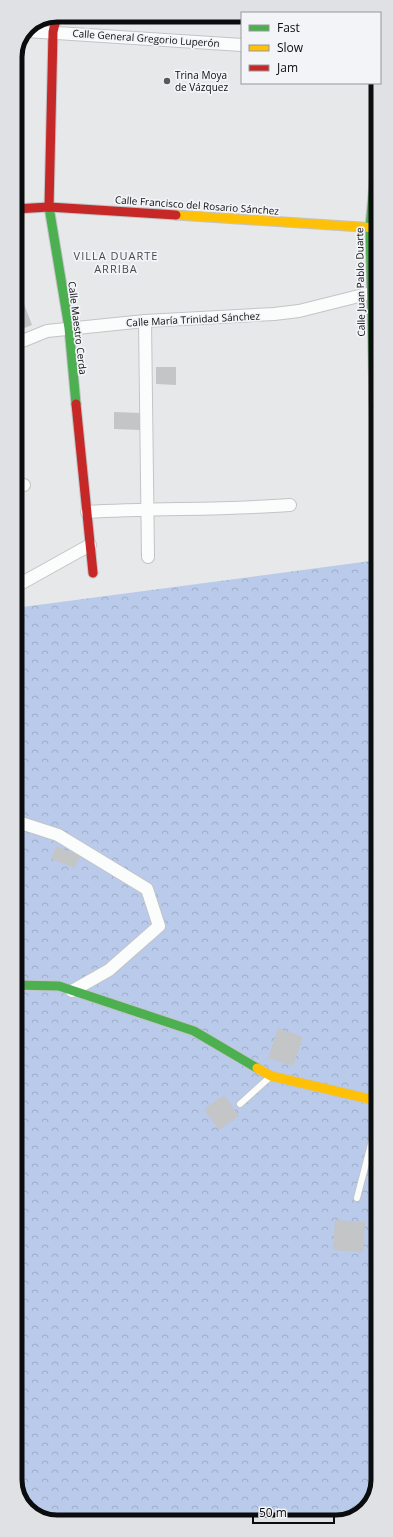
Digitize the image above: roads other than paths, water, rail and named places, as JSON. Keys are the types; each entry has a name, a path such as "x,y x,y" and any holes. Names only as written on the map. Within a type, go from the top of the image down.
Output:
{"street":[{"name":"Calle Maestro Cerda","path":"55,22 52,32 50,207 69,328 93,572"},
{"name":"Calle General Gregorio Luperón","path":"33,31 241,45"},
{"name":"Calle Francisco del Rosario Sánchez","path":"22,209 50,207 371,227"},
{"name":"Calle María Trinidad Sánchez","path":"22,341 47,331 69,328 145,321 274,314 299,311 371,293"},
{"path":"145,321 149,508 148,557"},
{"path":"86,512 149,508 207,510 290,505"},
{"path":"22,583 90,544"},
{"path":"22,823 58,835 147,889 159,926 109,970 72,991"},
{"path":"22,985 59,986 194,1031 271,1076 371,1099"}],"lane":[{"path":"240,1104 271,1076"},
{"path":"357,1198 371,1144"}],"place":[{"name":"Trina Moya de Vázquez","path":"167,81"}],"district":[{"name":"VILLA DUARTE ARRIBA","path":"116,262"}]}
